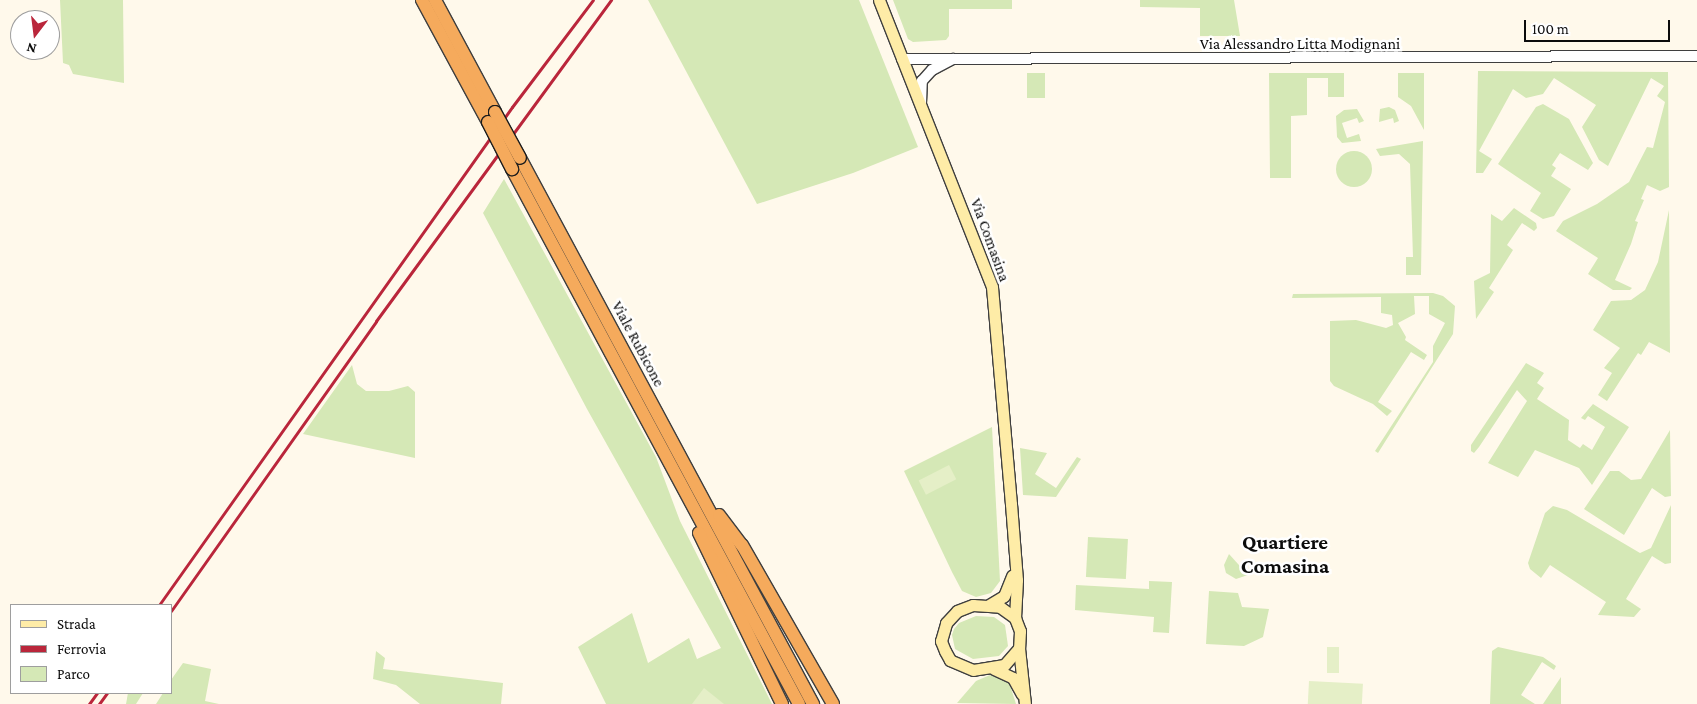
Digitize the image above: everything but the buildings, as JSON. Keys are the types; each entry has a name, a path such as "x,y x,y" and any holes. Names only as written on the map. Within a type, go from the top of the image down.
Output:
{"highway":[{"name":"Viale Rubicone","path":"422,0 491,117"},
{"name":"Viale Rubicone","path":"435,0 491,117 683,488 799,704"},
{"name":"Viale Rubicone","path":"516,164 694,481 813,704"},
{"path":"694,481 742,545 833,704"},
{"path":"683,488 710,560 782,704"}],"main road":[{"name":"Via Comasina","path":"879,1 988,276 994,300 1014,562 1015,618"},
{"name":"Via Comasina","path":"989,605 1009,589 1014,562"},
{"path":"1019,648 1013,658 994,668 973,670 950,660 942,641 946,623 957,611 973,605 1000,607 1015,618 1020,631 1019,648 1025,702"},
{"path":"994,668 1013,678 1025,702"}],"street":[{"name":"Via Alessandro Litta Modignani","path":"902,59 1697,56"},
{"path":"920,107 922,81 932,70 954,59"}],"green space":[{"path":"60,0 123,0 124,83 73,74 69,65 63,63"},
{"path":"648,0 859,0 918,147 853,173 757,204"},
{"path":"893,0 1012,0 1012,9 949,9 949,36 946,40 913,42 908,39"},
{"path":"1140,0 1234,0 1240,36 1200,36 1200,8 1140,7"},
{"path":"1478,71 1668,72 1669,187 1660,191 1647,185 1641,199 1644,200 1635,221 1638,222 1631,244 1615,280 1632,288 1630,290 1613,290 1588,274 1598,258 1556,231 1563,221 1597,204 1629,182 1647,147 1653,148 1665,102 1657,96 1664,86 1651,78 1608,166 1599,160 1582,127 1596,105 1554,78 1543,94 1526,98 1513,89 1479,151 1492,159 1483,173 1476,173"},
{"path":"1027,73 1045,73 1045,98 1027,98"},
{"path":"1269,73 1344,73 1344,97 1328,97 1328,78 1307,78 1307,115 1291,116 1291,178 1270,178"},
{"path":"1398,73 1424,73 1424,130 1411,106 1398,97"},
{"path":"1543,104 1569,119 1593,163 1588,170 1560,153 1552,165 1556,168 1551,176 1571,189 1554,216 1543,219 1530,211 1541,193 1498,164 1536,107"},
{"path":"1389,107 1395,110 1399,121 1394,123 1393,118 1379,122 1380,109"},
{"path":"1357,109 1364,121 1359,123 1357,118 1342,123 1347,138 1359,134 1361,141 1342,143 1337,137 1336,116 1344,110"},
{"path":"1423,141 1421,275 1406,275 1406,257 1413,257 1410,164 1399,154 1380,156 1376,149"},
{"path":"1354,151 1367,156 1372,169 1367,182 1354,187 1341,182 1336,169 1341,156"},
{"path":"504,179 656,457 680,521 772,704 606,704 578,647 632,613 648,663 689,638 697,659 721,648 587,409 483,213"},
{"path":"1514,208 1536,223 1537,228 1534,231 1522,223 1507,245 1513,250 1489,288 1494,292 1476,319 1474,281 1490,273 1491,214 1502,221"},
{"path":"1669,210 1670,353 1649,342 1641,355 1638,353 1607,401 1598,395 1612,373 1604,368 1620,348 1593,330 1611,301 1631,300 1645,290 1658,262"},
{"path":"1433,293 1443,296 1455,306 1453,334 1378,453 1375,451 1433,362 1433,346 1445,323 1429,314 1429,296 1414,296 1415,314 1398,323 1406,337 1405,340 1427,355 1424,360 1411,352 1378,402 1392,411 1387,416 1373,404 1334,386 1330,381 1330,321 1356,320 1386,328 1393,325 1392,315 1381,313 1381,297 1292,298 1293,294"},
{"path":"1526,363 1544,373 1537,383 1544,388 1537,399 1569,420 1568,440 1580,448 1583,444 1592,450 1605,427 1588,416 1585,420 1581,418 1593,404 1629,427 1592,485 1579,468 1535,450 1518,477 1488,463 1527,401 1517,390 1479,447 1474,453 1471,451 1471,445"},
{"path":"352,365 357,384 366,391 389,391 408,386 415,392 415,458 303,434"},
{"path":"992,427 1000,581 991,593 976,597 962,591 904,471"},
{"path":"1670,430 1671,496 1665,497 1652,488 1624,535 1584,509 1610,471 1619,471 1631,480 1641,479"},
{"path":"1020,448 1047,453 1035,474 1056,488 1077,457 1081,459 1056,497 1023,495"},
{"path":"949,465 956,479 926,495 919,480"},
{"path":"1671,505 1671,563 1665,564 1652,556 1626,599 1641,609 1634,617 1598,615 1606,602 1550,565 1541,578 1530,569 1528,563 1545,513 1553,506 1567,510 1640,553 1651,548"},
{"path":"1088,537 1128,539 1126,579 1086,577"},
{"path":"1229,554 1248,575 1236,579 1226,573 1224,565"},
{"path":"1149,581 1172,582 1169,633 1153,632 1154,617 1075,610 1076,585 1149,589"},
{"path":"1209,591 1238,593 1242,607 1269,609 1263,637 1244,646 1206,644"},
{"path":"976,616 994,617 1005,625 1008,646 999,656 973,659 955,649 952,635 954,629 959,623"},
{"path":"1327,647 1339,647 1339,673 1327,673"},
{"path":"1498,647 1543,657 1556,666 1554,670 1542,662 1521,695 1535,704 1490,704 1492,651"},
{"path":"376,651 385,658 383,669 503,683 501,704 420,704 396,685 373,679"},
{"path":"183,663 211,669 205,701 219,704 156,704 162,694 172,694 172,679"},
{"path":"990,675 1009,682 1016,704 957,703 976,681"},
{"path":"1561,677 1561,704 1543,704"},
{"path":"1309,681 1363,684 1362,704 1308,704"},
{"path":"704,688 724,704 692,704"},
{"path":"128,694 142,694 136,704 126,704"}],"railway":[{"path":"160,604 512,107 593,0"},
{"path":"172,610 376,321 611,0"},
{"path":"89,704 96,694"},
{"path":"99,704 106,694"}],"district":[{"name":"Quartiere Comasina","path":"1285,554"}]}
